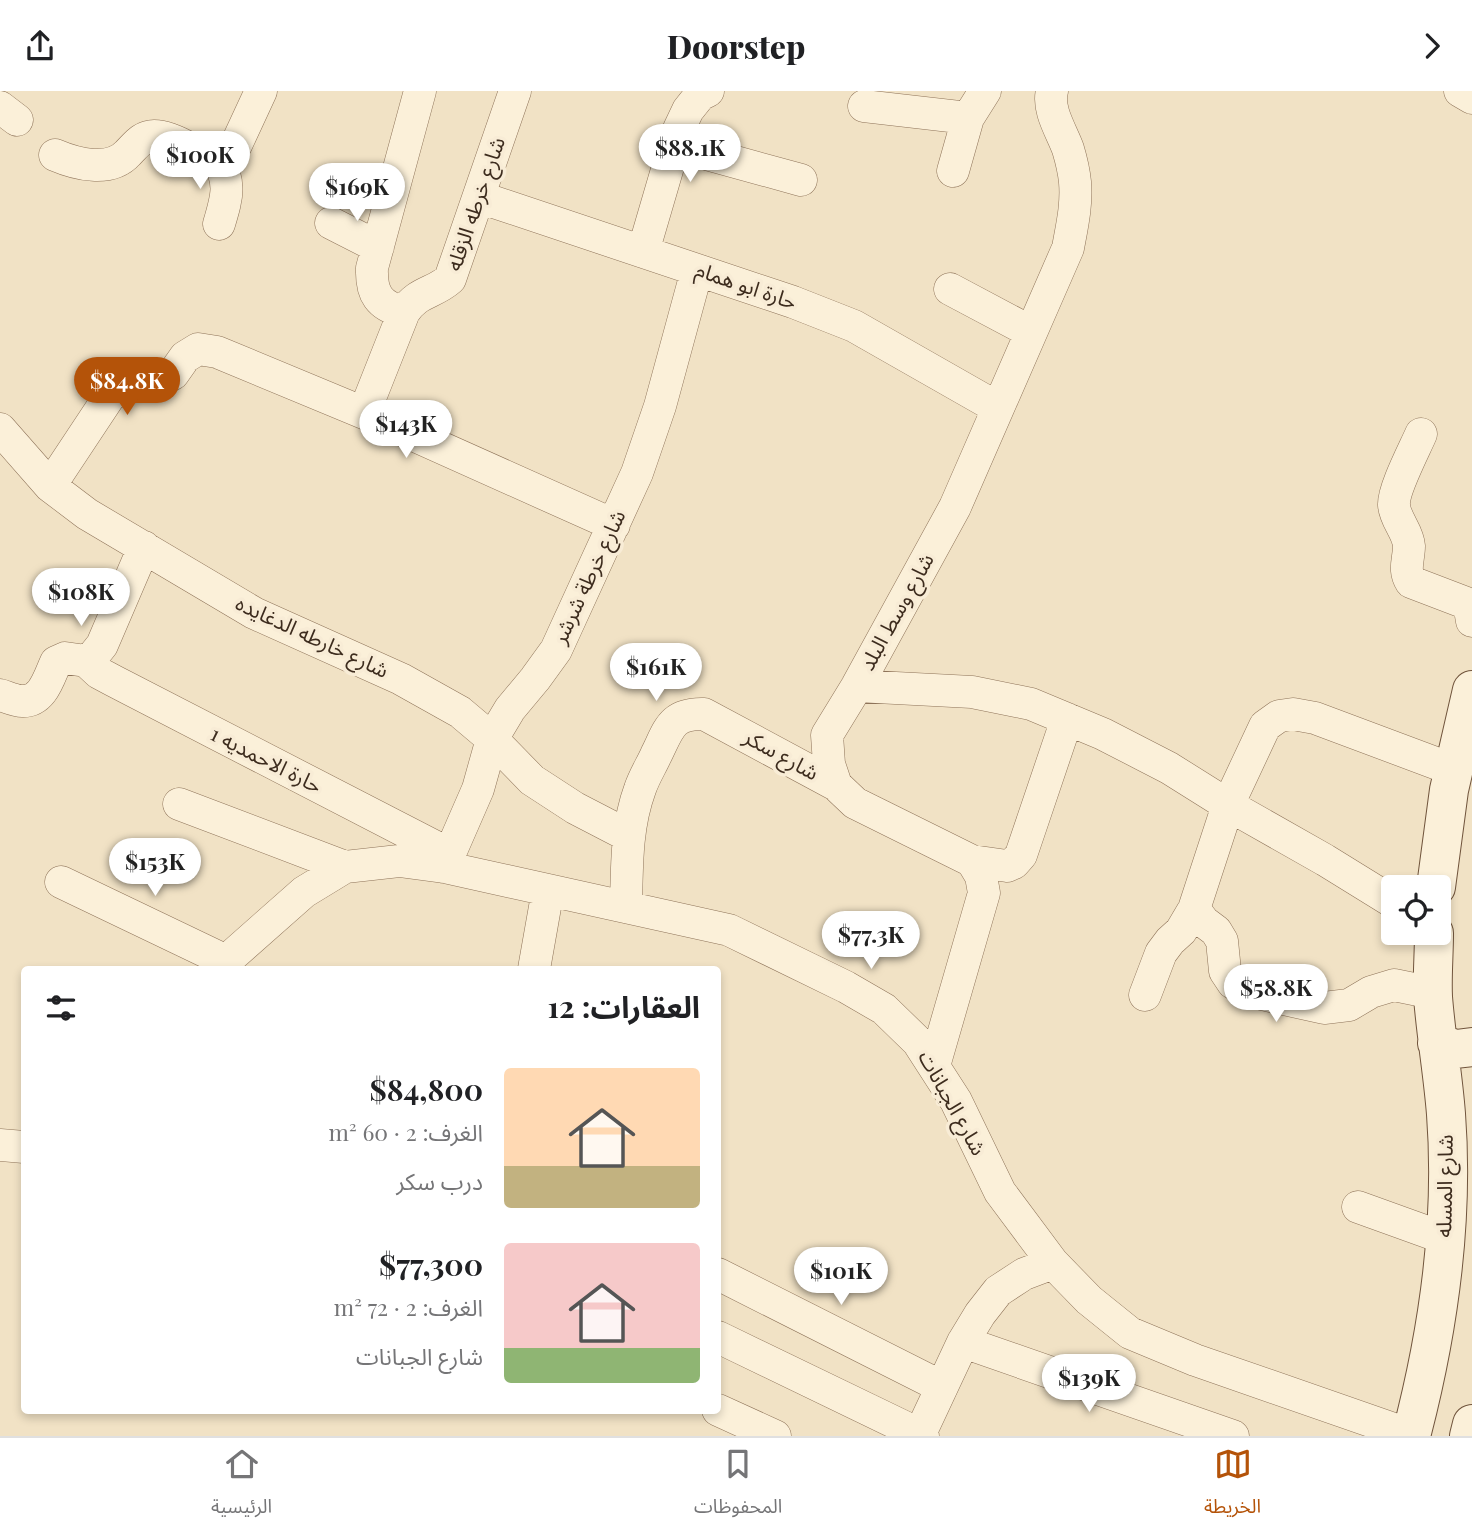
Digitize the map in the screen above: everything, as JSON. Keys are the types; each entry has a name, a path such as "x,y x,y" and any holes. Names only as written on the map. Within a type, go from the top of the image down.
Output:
{"main road":[{"path":"1438,875 1449,790 1472,690"},
{"name":"شارع المسله","path":"1411,1436 1435,1319 1444,1238 1447,1162 1459,1105 1455,1045 1433,993 1434,945"},
{"path":"1469,1436 1472,1424"}],"street":[{"path":"55,155 73,163 94,165 112,162 126,156 135,144 150,136 164,136 200,153 230,151 236,145 261,91"},
{"path":"364,413 404,312 389,308 377,297 371,283 372,268 420,91"},
{"name":"شارع خرطه الزقله","path":"404,312 420,295 441,287 450,279 515,91"},
{"path":"643,251 679,129 688,110 700,95 708,91"},
{"path":"953,171 968,118 985,91"},
{"path":"1460,91 1472,98"},
{"name":"شارع وسط البلد","path":"836,785 828,764 827,736 956,507 1068,248 1075,214 1075,182 1068,151 1046,93"},
{"path":"864,106 968,118"},
{"path":"674,145 801,180"},
{"path":"216,154 226,173 227,190 219,224"},
{"name":"حارة ابو همام","path":"479,197 793,302 854,326 998,408"},
{"path":"331,223 378,247"},
{"name":"شارع خرطة شرشر","path":"446,861 478,789 492,739 510,709 556,650 637,473 660,406 697,270"},
{"path":"950,289 1031,332"},
{"path":"50,486 109,397 121,387 141,381 158,382 173,374 185,358 198,349 217,352 364,413 614,525"},
{"path":"1421,434 1396,491 1394,505 1409,545 1406,575 1410,582 1466,603 1472,621"},
{"name":"شارع خارطه الدغايده","path":"1,435 50,486 88,514 254,613 401,679 449,705 492,739 531,780 575,808 629,836"},
{"path":"0,695 22,701 34,699 42,692 57,662 65,658 86,661 94,655 106,638 144,547"},
{"name":"حارة الاحمديه 1","path":"86,661 99,673 446,861"},
{"path":"857,685 972,692 1031,704 1102,734 1169,768 1381,896"},
{"name":"شارع سكر","path":"626,907 629,836 640,788 676,720 690,713 704,714 836,785"},
{"path":"1145,995 1161,953 1181,931 1195,909 1228,805 1265,726 1279,716 1293,714 1315,718 1454,770"},
{"path":"836,785 855,803 972,861 1007,866 1021,855 1067,719"},
{"path":"179,804 345,867"},
{"name":"شارع الجبانات","path":"223,965 304,892 345,867 399,861 446,861 548,890 729,930 846,987 884,1009 918,1042 956,1101 1000,1192 1053,1263 1089,1300 1130,1333 1195,1360 1411,1436"},
{"path":"934,1066 984,893 981,877 972,861"},
{"path":"61,882 223,965"},
{"path":"535,966 548,890"},
{"path":"1195,909 1222,941 1226,971 1233,983 1248,992 1324,1008 1349,1005 1371,992 1394,985 1433,993"},
{"path":"0,1145 21,1147"},
{"path":"1358,1207 1444,1238"},
{"path":"721,1338 920,1436 963,1342 979,1314 998,1291 1024,1274 1053,1263"},
{"path":"721,1276 942,1387"},
{"path":"963,1342 1233,1436"},
{"path":"721,1411 775,1436"}]}
